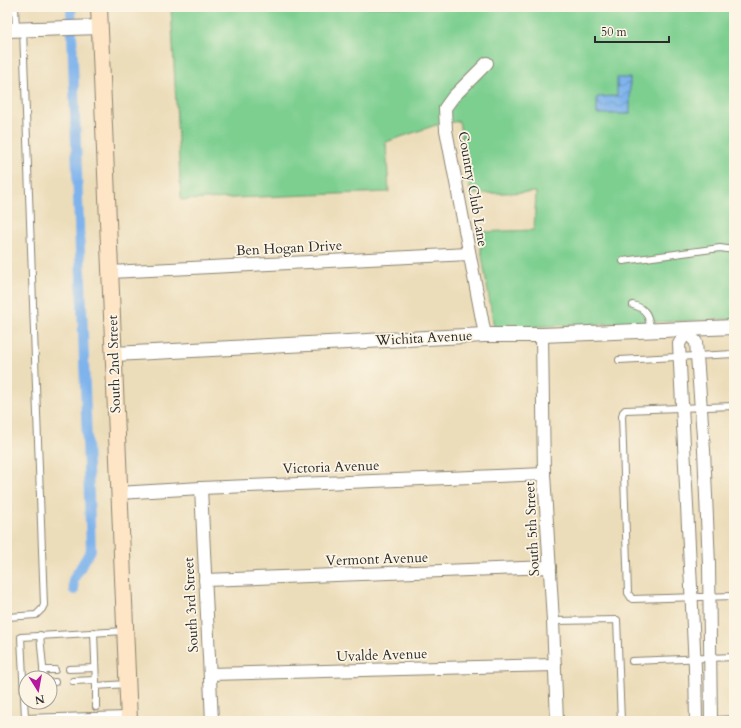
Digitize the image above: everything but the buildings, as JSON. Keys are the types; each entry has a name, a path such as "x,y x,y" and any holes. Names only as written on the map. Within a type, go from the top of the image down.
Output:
{"main road":[{"name":"South 2nd Street","path":"99,7 128,718"}],"street":[{"path":"15,30 100,27"},
{"name":"Country Club Lane","path":"485,335 446,130 445,108 487,63"},
{"name":"Ben Hogan Drive","path":"110,272 469,254"},
{"name":"Wichita Avenue","path":"114,354 485,335 542,335 734,327"},
{"path":"695,721 695,659 679,344 686,332 696,342 704,450 711,720"},
{"name":"South 5th Street","path":"542,335 544,474 553,621 557,721"},
{"name":"Victoria Avenue","path":"118,493 201,488 544,474"},
{"name":"South 3rd Street","path":"201,488 212,721"},
{"name":"Vermont Avenue","path":"205,580 550,567"},
{"name":"Uvalde Avenue","path":"210,674 555,665"}],"lane":[{"path":"7,617 36,615 44,605 15,7"},
{"path":"622,261 720,248 734,250"},
{"path":"632,305 640,307 648,314 651,330"},
{"path":"619,360 734,354"},
{"path":"734,406 625,410 623,412 628,593 630,597 632,599 709,598 734,596"},
{"path":"553,621 617,620 621,721"},
{"path":"125,631 21,636 25,718 128,718"},
{"path":"94,632 96,707"},
{"path":"40,635 43,670"},
{"path":"632,661 734,657"},
{"path":"70,669 95,668"},
{"path":"73,681 127,684"},
{"path":"695,721 734,719"}],"green space":[{"path":"171,7 734,7 734,319 494,328 478,232 534,230 536,192 471,194 459,121 436,125 386,142 389,192 181,200"}],"water":[{"path":"617,78 630,78 630,114 597,114 597,97 617,96"}],"waterway":[{"path":"71,7 91,550 73,580 74,590"}]}
